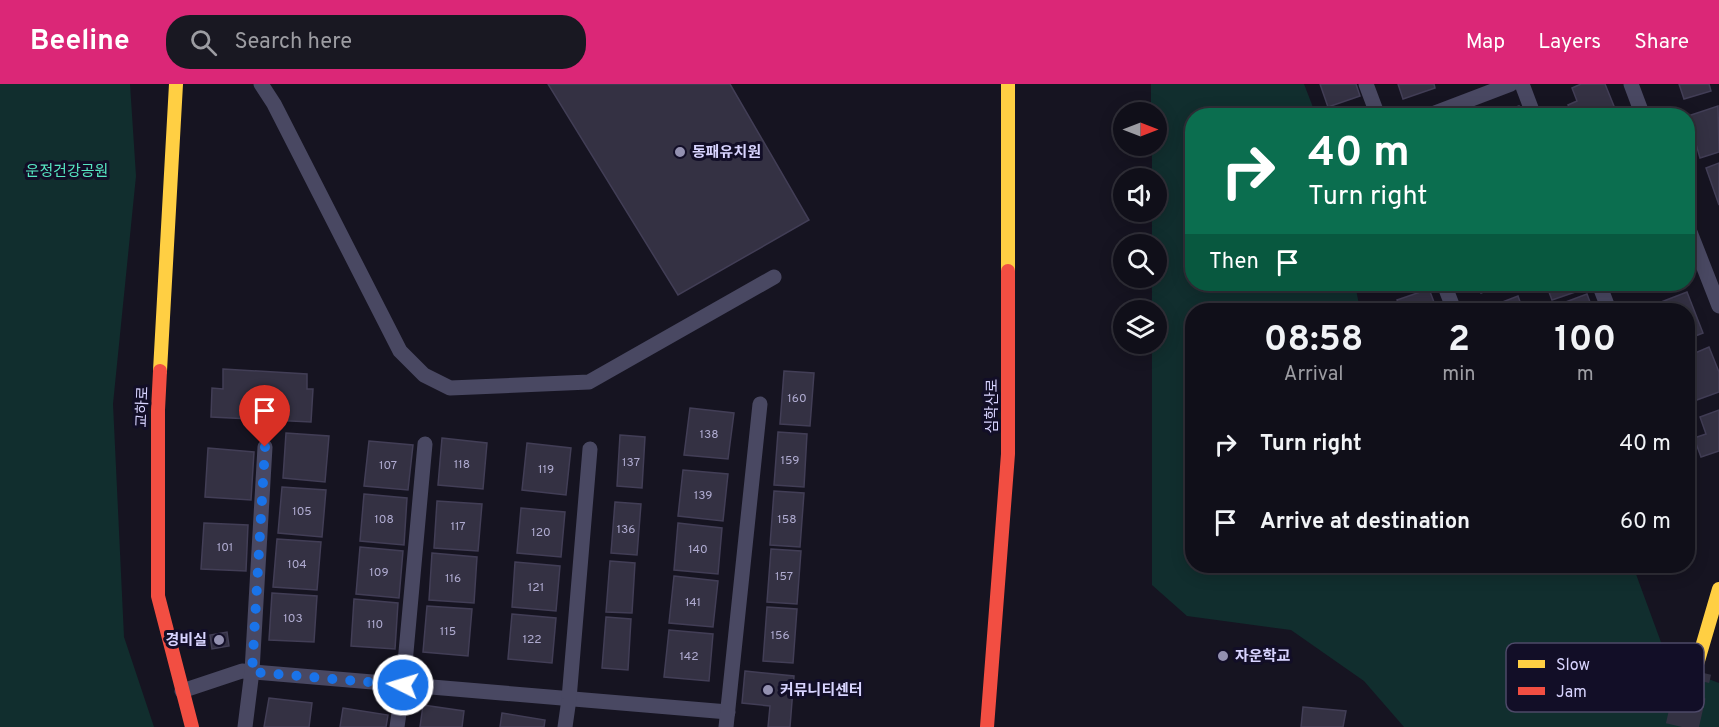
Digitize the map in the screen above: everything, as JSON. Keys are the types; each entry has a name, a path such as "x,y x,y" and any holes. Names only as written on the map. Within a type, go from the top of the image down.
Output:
{"street":[{"name":"교하로","path":"176,84 158,410 158,596 192,727"},
{"name":"심학산로","path":"987,727 1008,454 1008,84"},
{"path":"1703,643 1719,589"}],"lane":[{"path":"261,84 274,104 400,351 424,375 450,388 589,382 774,277"},
{"path":"1366,84 1375,108"},
{"path":"1448,108 1510,84"},
{"path":"1522,84 1531,108"},
{"path":"1631,84 1640,108"},
{"path":"1695,245 1719,306"},
{"path":"182,691 242,671 569,699 727,720 759,404"},
{"path":"397,727 403,685 425,444"},
{"path":"245,727 252,672 265,447"},
{"path":"564,727 569,699 590,449"}],"green space":[{"name":"운정건강공원","path":"0,84 130,84 136,176 113,404 124,637 154,727 0,727"},
{"path":"1151,84 1304,84 1313,108 1185,108 1185,291 1356,291 1359,303 1185,303 1185,573 1636,573 1661,643 1506,643 1506,712 1704,712 1704,677 1719,683 1719,727 1404,727 1364,681 1291,630 1187,616 1152,585 1152,354 1167,354 1167,300 1152,300 1152,288 1167,288 1167,234 1152,234 1152,222 1167,222 1167,168 1152,168 1152,156 1167,156 1167,102 1151,102"}],"building":[{"name":"동패유치원","path":"548,84 730,84 809,220 678,295"},
{"path":"1320,84 1356,84 1360,96 1328,107"},
{"path":"1398,84 1434,84 1435,88 1403,99"},
{"path":"1581,84 1605,84 1615,108 1569,108 1568,105 1577,101 1572,88"},
{"path":"1679,84 1709,84 1711,91 1684,99"},
{"path":"1718,106 1719,152 1700,158 1695,140 1695,114"},
{"path":"1719,163 1719,205 1706,168"},
{"path":"1430,291 1434,303 1398,303 1397,300"},
{"path":"1549,291 1578,291 1552,300"},
{"path":"1687,292 1691,303 1659,303"},
{"path":"1587,294 1590,303 1563,303"},
{"path":"1518,296 1520,303 1500,303"},
{"path":"1695,312 1703,333 1695,336"},
{"path":"1709,347 1719,372 1719,392 1695,401 1695,353"},
{"path":"223,369 307,374 307,389 313,389 311,422 211,417 212,388 223,389"},
{"path":"784,371 814,373 810,426 780,424"},
{"path":"690,408 734,413 728,459 684,455"},
{"path":"1719,410 1719,451 1701,457 1695,441 1695,438 1706,434 1700,417"},
{"path":"778,432 807,434 804,487 774,485"},
{"path":"286,433 329,436 325,482 283,478"},
{"path":"620,435 645,437 642,488 617,486"},
{"path":"442,438 487,443 483,489 438,485"},
{"path":"369,441 413,445 408,490 364,486"},
{"path":"527,443 571,448 566,495 522,490"},
{"path":"208,448 254,452 251,500 205,497"},
{"path":"683,470 728,474 723,521 678,516"},
{"path":"282,487 326,490 322,537 278,533"},
{"path":"774,491 804,493 800,547 770,545"},
{"path":"364,494 407,498 404,545 360,541"},
{"path":"437,501 482,504 478,551 434,548"},
{"path":"615,502 641,504 637,555 611,553"},
{"path":"521,508 565,512 561,557 517,553"},
{"path":"204,523 248,525 246,571 201,569"},
{"path":"678,523 722,528 718,574 674,570"},
{"path":"277,539 321,542 317,590 273,587"},
{"path":"360,547 403,551 399,598 356,594"},
{"path":"771,549 801,551 797,604 767,602"},
{"path":"432,553 477,557 474,603 429,600"},
{"path":"610,561 635,563 632,613 606,612"},
{"path":"515,562 560,566 556,611 512,607"},
{"path":"674,576 718,581 713,627 669,623"},
{"path":"272,593 317,596 314,642 269,640"},
{"path":"354,599 398,603 395,649 351,646"},
{"path":"427,606 472,609 468,656 423,652"},
{"path":"767,607 797,609 793,663 763,661"},
{"path":"512,614 556,618 552,663 508,659"},
{"path":"606,617 631,619 628,670 602,668"},
{"path":"669,630 713,634 709,681 664,677"},
{"name":"경비실","path":"227,632 229,646 212,649 210,635"},
{"name":"커뮤니티센터","path":"745,671 794,676 790,727 768,727 770,706 742,703"},
{"path":"269,698 312,703 309,727 264,727"},
{"path":"423,705 464,711 462,727 420,727"},
{"path":"1303,707 1346,711 1343,727 1301,727"},
{"path":"343,708 388,715 386,727 340,727"},
{"path":"502,713 545,720 544,727 500,727"}],"tunnel":[{"path":"1682,727 1685,712"}],"traffic: slow":[{"path":"160,371 176,84"},
{"path":"1008,84 1008,271"},
{"path":"1703,643 1719,589"}],"traffic: jam":[{"path":"987,727 1008,454 1008,271"},
{"path":"160,371 158,596 192,727"}],"place":[{"name":"동패유치원","path":"680,152"},
{"name":"경비실","path":"219,640"},
{"name":"자운학교","path":"1223,656"},
{"name":"커뮤니티센터","path":"768,690"}],"route":[{"path":"265,447 252,672 403,685"}]}
